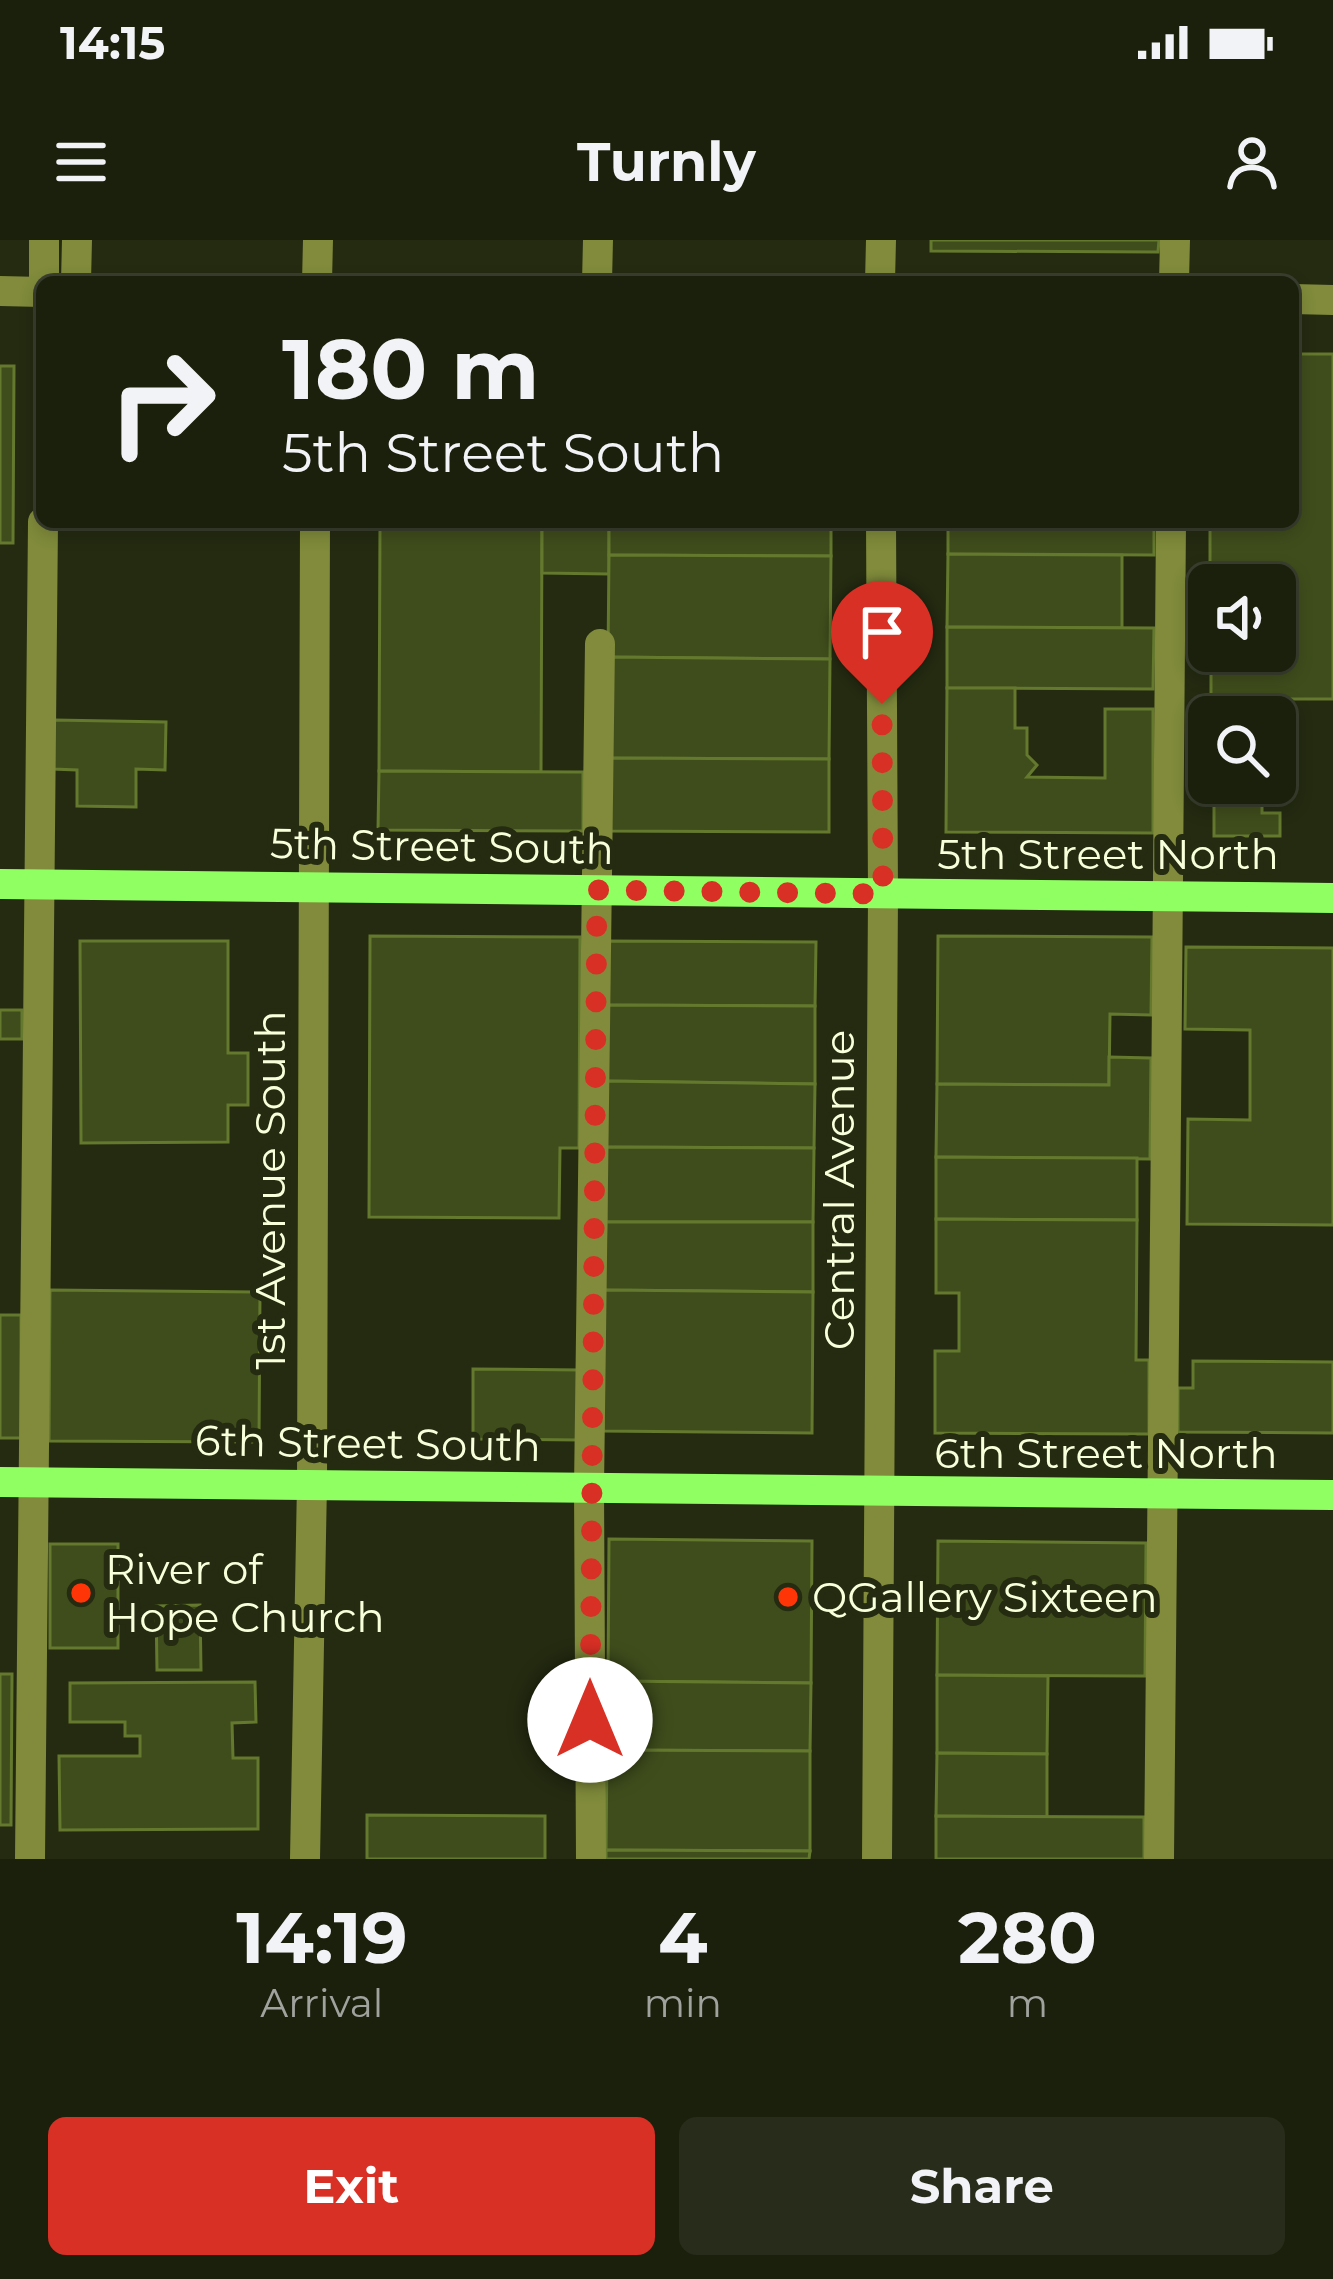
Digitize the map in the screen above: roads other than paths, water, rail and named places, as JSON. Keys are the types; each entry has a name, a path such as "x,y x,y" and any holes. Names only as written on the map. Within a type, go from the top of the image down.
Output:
{"main road":[{"name":"5th Street South","path":"0,884 883,894"},
{"name":"5th Street North","path":"883,894 1333,898"},
{"name":"6th Street South","path":"0,1483 311,1483 879,1494"},
{"name":"6th Street North","path":"879,1494 1333,1496"}],"street":[{"path":"44,240 44,276"},
{"path":"76,276 77,240"},
{"path":"317,276 318,240"},
{"path":"597,276 598,240"},
{"path":"880,276 881,240"},
{"path":"1174,276 1175,240"},
{"path":"0,292 36,292"},
{"path":"1299,299 1333,300"},
{"path":"30,1859 43,528"},
{"name":"1st Avenue South","path":"305,1859 315,528"},
{"name":"Central Avenue","path":"877,1859 881,528"},
{"path":"1159,1859 1166,1495 1165,896 1171,528"},
{"path":"591,1859 590,1488 600,644"}],"place":[{"name":"River of Hope Church","path":"81,1593"},
{"name":"QGallery Sixteen","path":"788,1597"}]}
